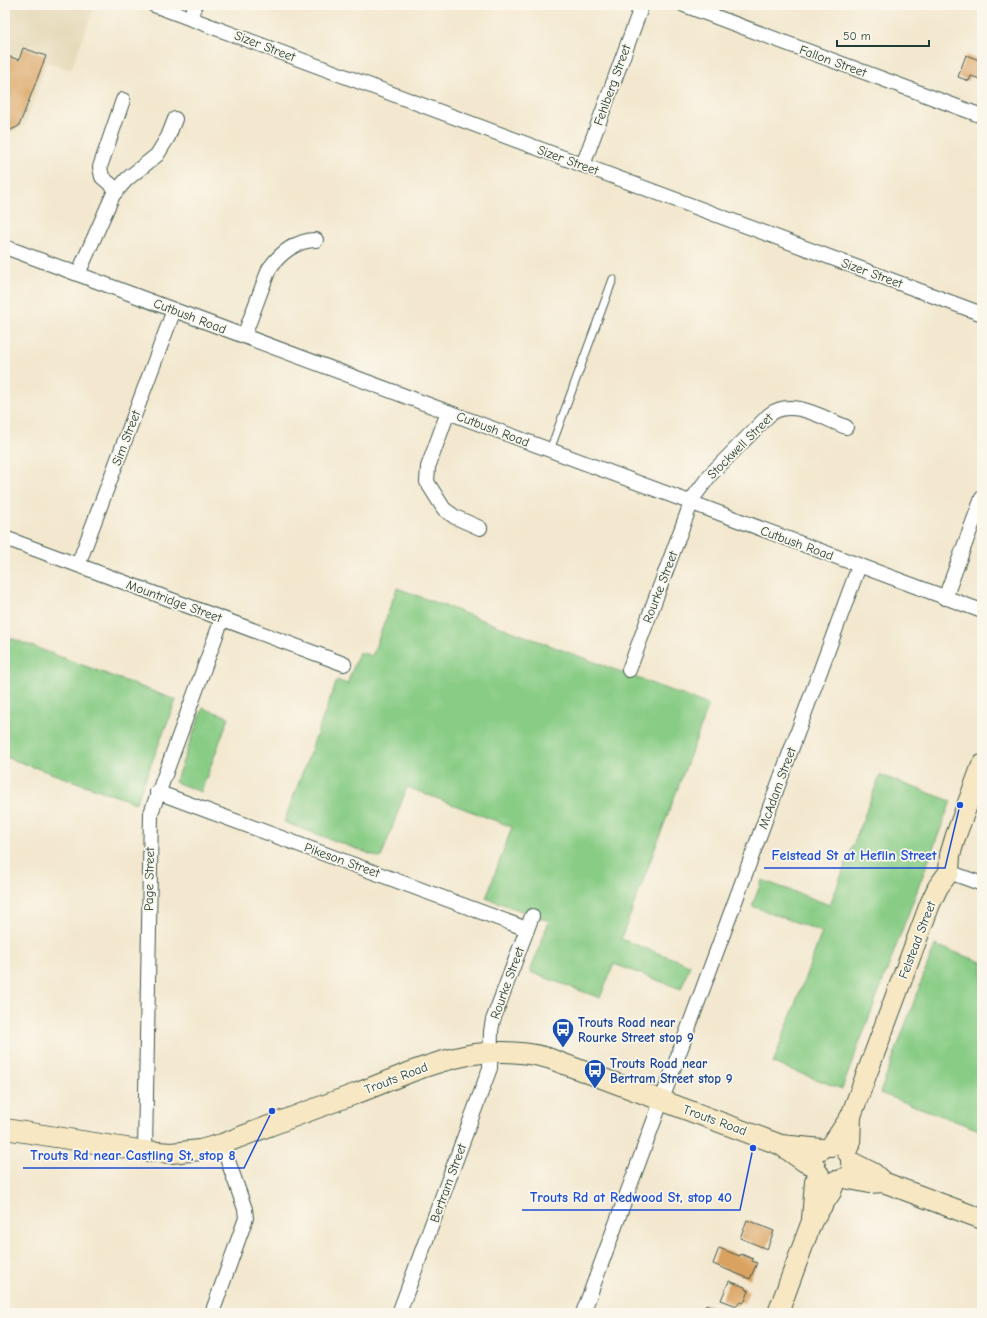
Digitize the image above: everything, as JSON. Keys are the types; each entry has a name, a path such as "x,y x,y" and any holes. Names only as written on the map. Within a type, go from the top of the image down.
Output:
{"street":[{"name":"Sizer Street","path":"154,5 982,314"},
{"path":"190,18 195,5"},
{"name":"Fehlberg Street","path":"583,165 642,5"},
{"name":"Fallon Street","path":"684,5 982,116"},
{"path":"117,190 102,177 100,167 123,100"},
{"path":"78,274 117,190 157,155 168,137 175,119"},
{"path":"244,336 269,269 273,263 297,244 316,240"},
{"name":"Cutbush Road","path":"5,247 691,504 982,611"},
{"name":"Sim Street","path":"78,565 174,310"},
{"name":"Stockwell Street","path":"691,504 698,490 710,475 774,411 786,407 797,408 846,427"},
{"path":"448,412 428,468 427,482 444,510 455,517 480,528"},
{"path":"945,598 982,498"},
{"name":"Rourke Street","path":"629,670 691,504"},
{"name":"Mountridge Street","path":"5,538 344,664"},
{"name":"McAdam Street","path":"583,1313 860,566"},
{"name":"Page Street","path":"145,1151 150,822 157,792 222,619"},
{"path":"982,765 956,835 950,855 949,872 982,884"},
{"name":"Pikeson Street","path":"157,792 529,922"},
{"name":"Felstead Street","path":"778,1313 812,1221 815,1182 850,1145 851,1116 930,904 938,887 949,872"},
{"name":"Rourke Street","path":"492,1052 491,1031 494,1020 529,922"},
{"name":"Trouts Road","path":"5,1129 145,1151 186,1153 222,1144 451,1058 492,1052 522,1052 548,1058 833,1164 870,1183 882,1182 982,1219"},
{"name":"Bertram Street","path":"400,1313 490,1068 492,1052"},
{"path":"212,1313 246,1218 245,1209 222,1144"}],"lane":[{"path":"550,450 613,279"}],"shaded area":[{"path":"5,5 95,5 71,70 47,62 24,127 5,135"}],"green space":[{"path":"397,588 709,705 621,939 690,965 681,989 614,964 600,998 530,972 549,921 486,898 512,827 407,787 381,858 284,822 337,680 347,684 359,652 372,656"},
{"path":"5,636 176,700 136,803 5,757"},
{"path":"203,708 229,717 201,792 175,782"},
{"path":"880,775 951,801 842,1089 773,1063 822,932 752,906 762,880 830,905"},
{"path":"935,945 982,962 982,1131 880,1093"}],"building":[{"path":"23,48 46,56 19,126 5,133 5,55 19,60"},
{"path":"966,55 982,61 980,79 971,76 969,81 958,77"},
{"path":"747,1220 774,1231 767,1249 740,1238"},
{"path":"719,1248 740,1256 741,1254 753,1259 752,1261 757,1263 750,1279 713,1264"},
{"path":"729,1281 745,1287 745,1289 749,1291 745,1301 743,1303 739,1302 737,1306 721,1300"},
{"path":"706,1304 730,1313 702,1313"}],"place":[{"name":"Felstead St at Heflin Street","path":"960,805"},
{"name":"Trouts Road near Rourke Street stop 9","path":"563,1048"},
{"name":"Trouts Road near Bertram Street stop 9","path":"595,1090"},
{"name":"Trouts Rd near Castling St, stop 8","path":"272,1111"},
{"name":"Trouts Rd at Redwood St, stop 40","path":"753,1148"}]}
